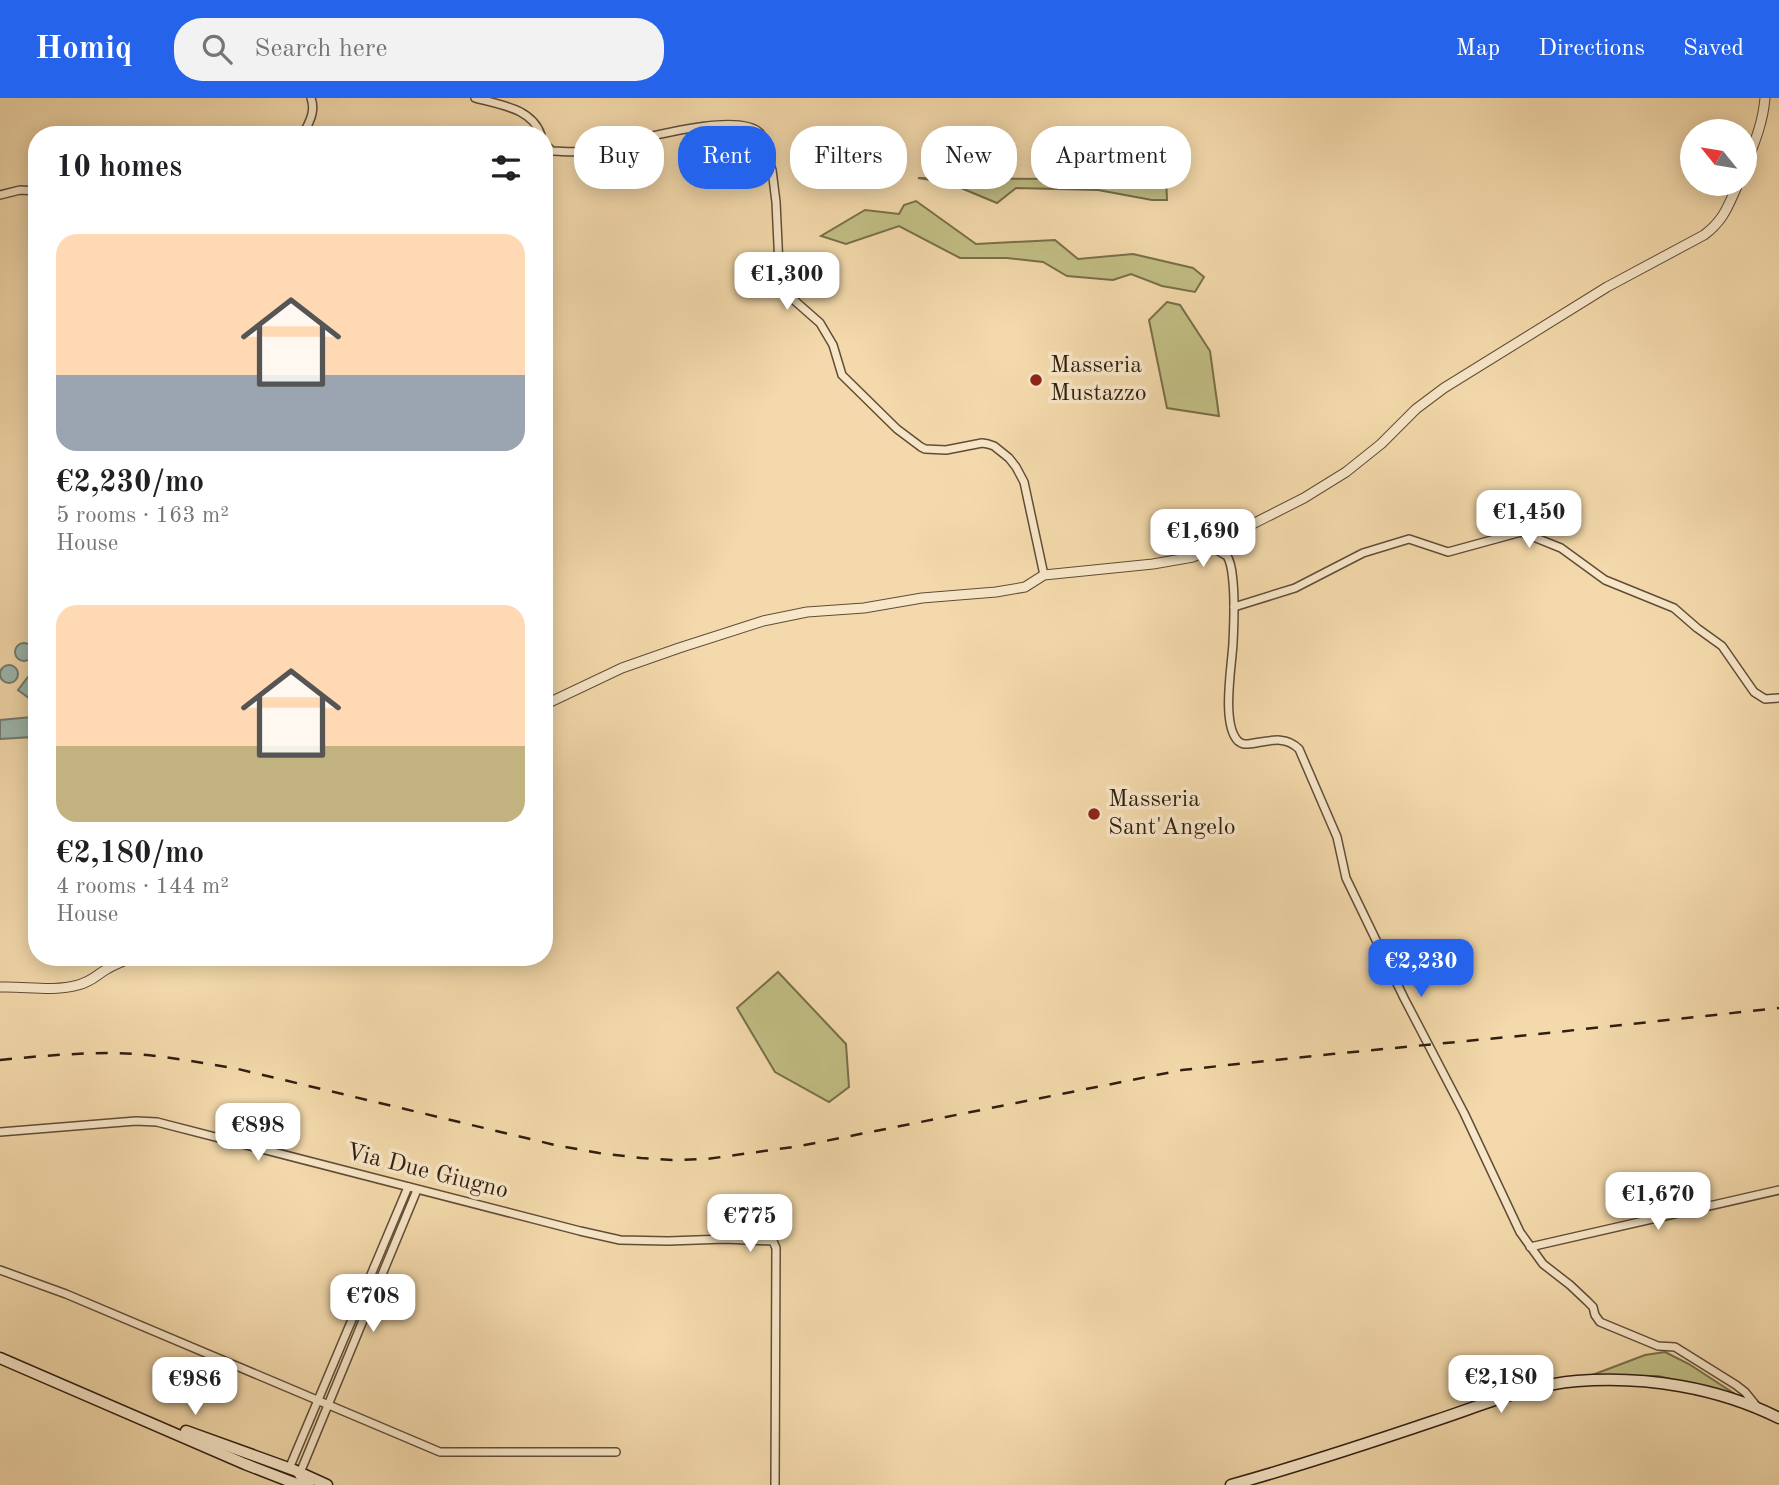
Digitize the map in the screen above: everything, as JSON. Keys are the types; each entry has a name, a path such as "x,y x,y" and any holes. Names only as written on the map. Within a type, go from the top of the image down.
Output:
{"main road":[{"path":"0,1358 299,1485"},
{"path":"1231,1485 1307,1463 1499,1399 1576,1381 1648,1382 1698,1389 1733,1398 1779,1418"},
{"path":"108,1403 271,1462 296,1467 329,1485"}],"street":[{"path":"307,126 313,114 311,98"},
{"path":"475,98 524,113 532,118 536,126"},
{"path":"1757,136 1765,98"},
{"path":"553,150 582,152 711,125 744,125 757,130 772,170 779,266 787,289 820,323 833,345 842,375 897,429 925,449 946,450 982,443 994,446 1009,458 1024,482 1044,575"},
{"path":"0,195 28,190"},
{"path":"553,701 622,667 763,621 807,612 996,592 1025,587 1044,575 1153,564 1193,557 1304,498 1346,472 1381,444 1416,409 1444,388 1607,287 1704,235 1717,225 1733,196"},
{"path":"1234,607 1295,588 1363,553 1409,539 1448,552 1521,532 1561,548 1605,580 1674,608 1721,646 1754,692 1765,699 1779,698"},
{"path":"1213,548 1227,556 1230,561 1234,607 1228,698 1234,736 1238,741 1248,744 1282,739 1299,749 1337,837 1346,878 1464,1113 1520,1232 1543,1265 1587,1301 1600,1322 1658,1346 1675,1346 1745,1392 1759,1409"},
{"path":"0,987 50,989 77,986 114,966"},
{"name":"Via Due Giugno","path":"0,1132 136,1121 156,1122 620,1240 773,1241 776,1248 775,1485"},
{"path":"310,1485 296,1474 296,1467 318,1400 408,1187"},
{"path":"296,1467 329,1405 417,1189"},
{"path":"1530,1247 1779,1190"},
{"path":"0,1270 66,1294 440,1452 616,1451"},
{"path":"229,1457 276,1470 296,1467"}],"shaded area":[{"path":"1017,179 1031,179 1031,188 1017,188"},
{"path":"963,189 1015,189 997,203"},
{"path":"1057,189 1166,189 1167,200 1152,200 1098,190"},
{"path":"916,201 976,244 1055,240 1078,259 1133,254 1193,268 1204,277 1195,292 1162,286 1131,274 1113,280 1067,276 1043,262 1007,258 960,258 899,226 846,244 821,236 865,210 899,214 904,205"},
{"path":"1167,302 1180,305 1210,351 1219,416 1167,408 1149,320"},
{"path":"778,972 846,1044 849,1087 829,1102 775,1072 737,1008"},
{"path":"1665,1352 1735,1394 1658,1376 1587,1377 1645,1355"}],"water":[{"path":"21,644 27,644 28,659 24,661 18,658 15,652"},
{"path":"9,665 15,668 18,674 15,680 9,683 3,680 0,674 3,668"},
{"path":"28,677 28,697 18,690"},
{"path":"28,717 28,737 0,739 0,720"}],"railway":[{"path":"0,1060 114,1053 176,1059 238,1069 555,1145 641,1158 707,1159 800,1146 1182,1070 1779,1008"}],"place":[{"name":"Masseria Mustazzo","path":"1036,380"},
{"name":"Masseria Sant'Angelo","path":"1094,814"}]}
